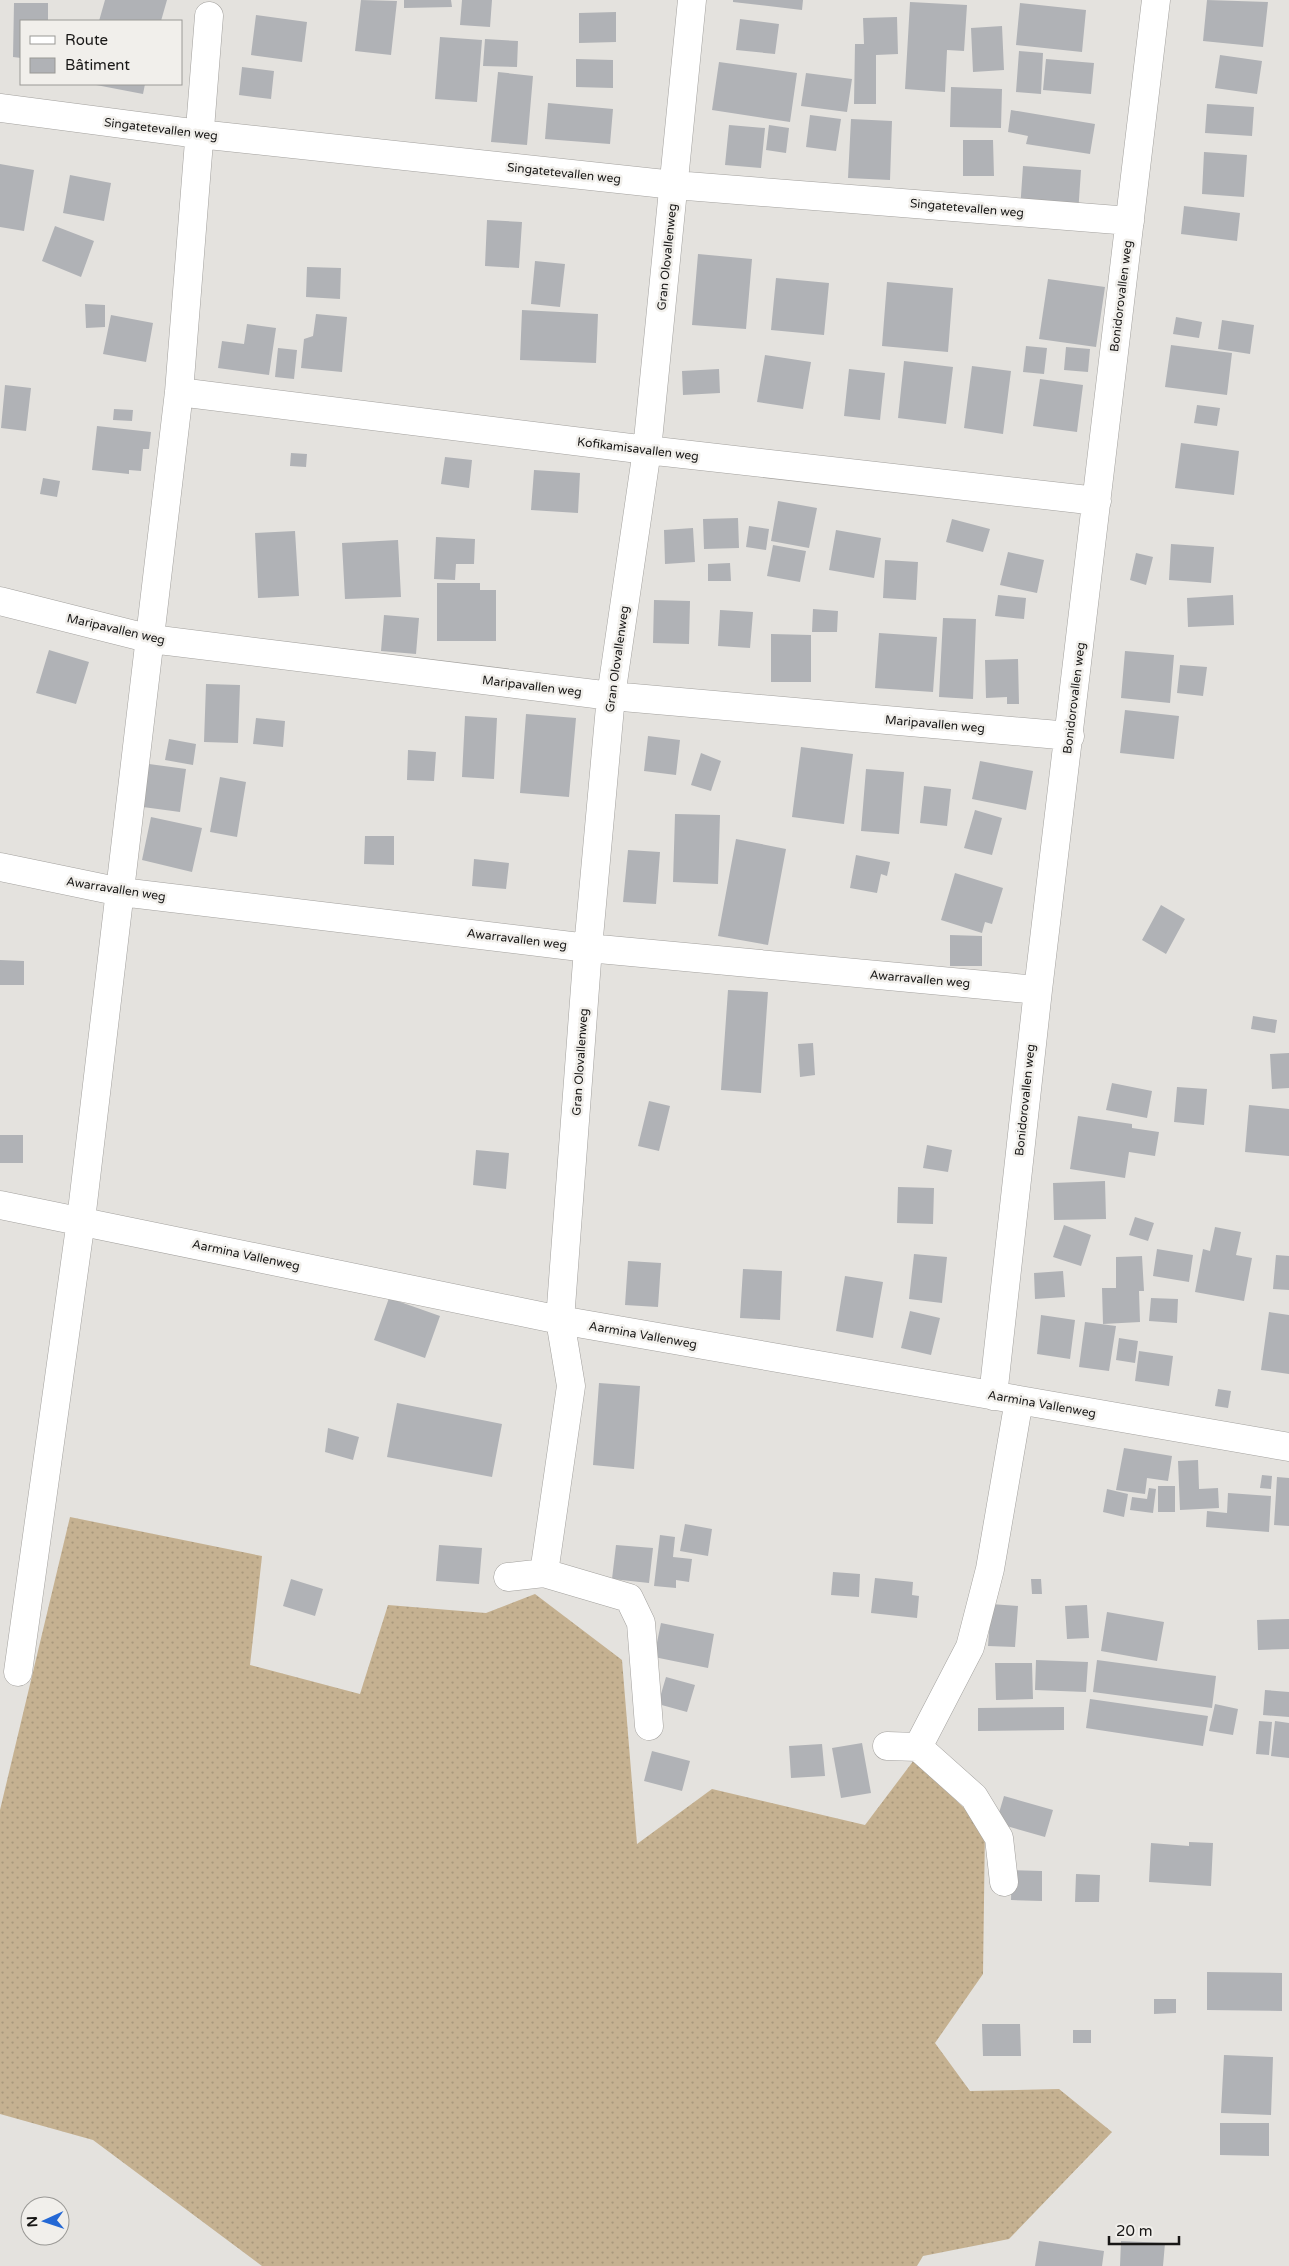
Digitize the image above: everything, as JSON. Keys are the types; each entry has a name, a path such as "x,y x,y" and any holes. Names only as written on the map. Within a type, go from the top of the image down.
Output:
{"street":[{"name":"Gran Olovallenweg","path":"544,1573 571,1386 560,1320 588,948 611,696 647,450 692,0"},
{"name":"Bonidorovallen weg","path":"918,1747 970,1648 990,1569 1006,1398 1038,990 1070,736 1156,0"},
{"path":"18,1672 81,1220 151,639 179,392 209,16"},
{"name":"Singatetevallen weg","path":"0,108 199,134 674,185 1130,221"},
{"name":"Kofikamisavallen weg","path":"179,392 647,450 1097,502"},
{"name":"Maripavallen weg","path":"0,601 151,639 611,696 1070,736"},
{"name":"Awarravallen weg","path":"0,867 121,892 588,948 1038,990"},
{"name":"Aarmina Vallenweg","path":"0,1205 81,1220 560,1320 1006,1398 1288,1442"},
{"path":"508,1577 544,1573 629,1598 641,1623 649,1726"},
{"path":"888,1746 918,1747 974,1797 999,1838 1004,1882"}],"shaded area":[{"path":"70,1517 262,1556 250,1665 360,1694 388,1605 486,1613 535,1594 622,1660 637,1844 712,1789 865,1825 914,1760 985,1828 983,1974 935,2043 970,2091 1059,2089 1112,2132 1009,2239 923,2256 917,2266 262,2266 93,2140 0,2114 0,1810"}],"building":[{"path":"105,0 167,0 161,20 99,20"},
{"path":"361,0 397,1 391,55 355,51"},
{"path":"404,0 451,0 452,7 404,8"},
{"path":"462,0 492,0 490,27 460,25"},
{"path":"733,0 803,0 802,10 733,2"},
{"path":"1207,0 1268,2 1263,47 1203,41"},
{"path":"910,2 967,5 964,51 947,50 945,92 905,89"},
{"path":"14,3 48,3 48,20 20,20 20,58 13,57"},
{"path":"1020,3 1086,10 1082,52 1016,45"},
{"path":"616,12 616,42 579,43 579,13"},
{"path":"256,15 307,22 302,62 251,55"},
{"path":"897,17 898,54 876,55 876,104 854,104 855,44 864,44 863,18"},
{"path":"740,19 779,24 775,54 736,50"},
{"path":"1002,26 1004,70 973,72 971,28"},
{"path":"440,37 482,40 477,102 435,99"},
{"path":"485,39 518,41 517,67 483,66"},
{"path":"1019,51 1043,53 1041,94 1016,92"},
{"path":"1220,55 1262,61 1257,94 1215,88"},
{"path":"576,59 613,60 613,88 576,87"},
{"path":"1046,59 1094,63 1091,94 1043,90"},
{"path":"719,62 797,73 790,122 712,110"},
{"path":"242,67 274,71 271,99 239,95"},
{"path":"498,72 533,76 527,145 491,142"},
{"path":"806,73 852,79 847,112 801,106"},
{"path":"96,85 145,85 143,94"},
{"path":"951,87 1002,89 1001,128 950,127"},
{"path":"548,103 613,109 610,144 545,139"},
{"path":"1207,104 1254,107 1252,136 1205,133"},
{"path":"1011,110 1095,124 1090,154 1026,144 1028,136 1008,132"},
{"path":"810,115 841,119 836,151 806,147"},
{"path":"851,119 892,121 890,180 848,178"},
{"path":"729,125 765,128 761,168 725,165"},
{"path":"769,125 789,128 786,153 766,150"},
{"path":"963,140 993,140 994,176 963,176"},
{"path":"1204,152 1247,155 1244,197 1202,194"},
{"path":"0,164 34,170 24,231 0,227"},
{"path":"1023,166 1081,170 1078,214 1020,210"},
{"path":"70,175 111,183 104,221 63,213"},
{"path":"1184,206 1240,213 1237,241 1181,234"},
{"path":"487,220 522,222 519,268 485,266"},
{"path":"55,226 94,241 81,277 42,261"},
{"path":"698,254 752,259 746,329 692,325"},
{"path":"535,261 565,264 560,307 531,304"},
{"path":"307,267 341,268 340,299 306,297"},
{"path":"776,278 829,283 824,335 771,330"},
{"path":"1048,279 1105,287 1096,347 1039,339"},
{"path":"887,282 953,288 948,352 882,346"},
{"path":"85,304 105,305 105,327 86,328"},
{"path":"522,310 598,314 596,363 520,360"},
{"path":"316,314 347,317 342,372 301,368 304,339 313,336"},
{"path":"111,315 153,323 146,362 103,354"},
{"path":"1176,317 1202,322 1199,338 1173,334"},
{"path":"1222,320 1254,325 1250,354 1218,349"},
{"path":"247,324 276,328 269,375 218,368 222,341 244,344"},
{"path":"1171,345 1232,353 1227,395 1165,387"},
{"path":"1026,346 1047,348 1044,374 1023,372"},
{"path":"1066,347 1090,349 1088,372 1064,370"},
{"path":"278,348 297,350 294,379 275,377"},
{"path":"765,355 811,362 803,409 757,402"},
{"path":"904,361 953,367 946,424 898,418"},
{"path":"972,366 1011,371 1003,434 964,428"},
{"path":"719,369 720,393 683,395 682,371"},
{"path":"849,369 885,373 880,420 844,416"},
{"path":"1040,379 1083,385 1077,432 1033,426"},
{"path":"5,385 31,388 26,431 1,428"},
{"path":"1197,405 1220,408 1217,426 1194,423"},
{"path":"114,409 133,410 132,421 113,420"},
{"path":"97,426 151,432 149,449 143,449 141,471 129,470 129,474 92,470"},
{"path":"1181,443 1239,451 1234,495 1175,488"},
{"path":"291,453 307,454 306,467 290,466"},
{"path":"445,457 472,460 469,488 441,484"},
{"path":"534,470 580,473 578,513 531,510"},
{"path":"43,478 60,481 57,497 40,494"},
{"path":"778,501 817,508 809,548 771,541"},
{"path":"738,518 739,548 704,549 703,519"},
{"path":"952,519 990,529 983,552 946,542"},
{"path":"749,526 769,529 766,550 746,547"},
{"path":"693,528 695,562 665,564 664,530"},
{"path":"836,530 881,538 874,578 829,570"},
{"path":"295,531 299,596 258,598 255,533"},
{"path":"436,537 475,539 474,564 456,564 455,580 434,579"},
{"path":"398,540 401,597 345,599 342,543"},
{"path":"1171,544 1214,547 1211,583 1169,580"},
{"path":"773,545 806,551 800,582 767,576"},
{"path":"1008,552 1044,560 1037,593 1000,585"},
{"path":"1136,553 1153,557 1146,585 1130,580"},
{"path":"885,560 918,562 916,600 883,598"},
{"path":"730,563 731,581 708,581 708,564"},
{"path":"437,583 480,583 480,590 496,590 496,641 437,641"},
{"path":"998,595 1026,598 1024,619 995,616"},
{"path":"1233,595 1234,625 1188,627 1187,598"},
{"path":"654,600 690,601 689,644 653,643"},
{"path":"813,609 838,611 837,632 812,632"},
{"path":"720,610 753,612 750,648 718,646"},
{"path":"384,615 419,618 416,654 381,651"},
{"path":"943,618 976,619 973,699 939,697"},
{"path":"879,633 937,637 933,692 875,688"},
{"path":"771,634 811,635 811,682 771,682"},
{"path":"49,650 89,662 76,704 36,693"},
{"path":"1125,651 1174,655 1170,703 1121,698"},
{"path":"1018,659 1019,704 1007,704 1007,697 986,698 985,660"},
{"path":"1180,665 1207,667 1203,696 1177,693"},
{"path":"206,684 240,685 238,743 204,742"},
{"path":"1125,710 1179,716 1174,759 1120,753"},
{"path":"526,714 576,718 569,797 520,793"},
{"path":"465,716 497,718 494,779 462,777"},
{"path":"256,718 285,721 283,747 253,744"},
{"path":"648,736 680,740 676,775 644,771"},
{"path":"169,739 196,744 193,765 165,760"},
{"path":"801,747 853,754 844,824 792,817"},
{"path":"408,750 436,752 434,781 407,780"},
{"path":"701,753 721,761 711,791 691,785"},
{"path":"980,761 1033,771 1026,810 972,799"},
{"path":"149,764 186,769 180,812 143,807"},
{"path":"866,769 904,772 899,834 861,831"},
{"path":"220,777 246,782 237,837 210,832"},
{"path":"924,786 951,789 947,826 920,823"},
{"path":"975,810 1002,818 992,855 964,848"},
{"path":"675,814 720,815 718,884 673,882"},
{"path":"151,817 202,828 192,872 142,860"},
{"path":"365,836 394,836 394,865 364,864"},
{"path":"736,839 786,849 768,945 718,936"},
{"path":"628,850 660,852 656,904 623,902"},
{"path":"856,855 890,862 887,876 881,874 877,893 850,888"},
{"path":"474,859 509,863 506,889 472,886"},
{"path":"955,873 1003,888 992,924 985,922 982,933 941,920"},
{"path":"1161,905 1185,919 1166,954 1142,940"},
{"path":"950,935 982,936 982,966 950,966"},
{"path":"0,960 24,961 24,985 0,985"},
{"path":"728,990 768,992 761,1093 721,1090"},
{"path":"1253,1016 1277,1020 1275,1033 1251,1029"},
{"path":"813,1043 815,1075 800,1077 798,1044"},
{"path":"1289,1053 1289,1088 1272,1089 1270,1054"},
{"path":"1112,1083 1152,1091 1147,1118 1106,1110"},
{"path":"1177,1087 1207,1089 1204,1125 1174,1122"},
{"path":"649,1101 670,1106 659,1151 638,1146"},
{"path":"1249,1105 1289,1109 1289,1156 1245,1152"},
{"path":"1078,1116 1132,1124 1132,1128 1159,1132 1155,1156 1129,1152 1125,1178 1070,1169"},
{"path":"0,1135 23,1135 23,1163 0,1163"},
{"path":"927,1145 952,1150 948,1172 923,1168"},
{"path":"476,1150 509,1153 506,1189 473,1185"},
{"path":"1105,1181 1106,1219 1054,1220 1053,1183"},
{"path":"898,1187 934,1188 933,1224 897,1223"},
{"path":"1135,1217 1154,1223 1148,1241 1129,1235"},
{"path":"1064,1225 1091,1235 1081,1266 1053,1257"},
{"path":"1215,1227 1241,1232 1236,1255 1252,1258 1244,1301 1195,1292 1203,1249 1210,1251"},
{"path":"1157,1249 1193,1255 1189,1282 1153,1276"},
{"path":"914,1254 947,1257 942,1303 909,1299"},
{"path":"1276,1255 1289,1256 1289,1290 1273,1289"},
{"path":"1142,1256 1144,1291 1139,1291 1140,1322 1103,1324 1102,1288 1116,1288 1116,1257"},
{"path":"628,1261 661,1263 658,1307 625,1305"},
{"path":"743,1269 782,1271 780,1320 740,1318"},
{"path":"1063,1271 1065,1297 1035,1299 1034,1273"},
{"path":"845,1276 883,1282 873,1338 836,1331"},
{"path":"389,1298 440,1316 425,1358 374,1340"},
{"path":"1151,1298 1178,1299 1177,1323 1149,1321"},
{"path":"910,1311 940,1318 931,1355 901,1348"},
{"path":"1269,1312 1289,1315 1289,1374 1261,1370"},
{"path":"1041,1315 1075,1320 1070,1359 1037,1354"},
{"path":"1085,1322 1116,1326 1109,1371 1079,1367"},
{"path":"1119,1338 1138,1341 1135,1363 1116,1360"},
{"path":"1139,1351 1173,1356 1169,1386 1135,1381"},
{"path":"599,1383 640,1386 634,1469 593,1465"},
{"path":"1218,1389 1231,1391 1228,1408 1215,1406"},
{"path":"397,1403 502,1424 492,1477 387,1457"},
{"path":"328,1428 359,1437 353,1460 325,1452"},
{"path":"1124,1448 1172,1456 1168,1481 1147,1478 1145,1494 1116,1490"},
{"path":"1198,1460 1199,1489 1218,1488 1219,1508 1180,1510 1178,1461"},
{"path":"1262,1475 1272,1476 1271,1489 1260,1488"},
{"path":"1277,1477 1289,1478 1289,1526 1274,1525"},
{"path":"1158,1486 1175,1486 1175,1512 1158,1512"},
{"path":"1149,1488 1156,1489 1153,1513 1130,1510 1132,1497 1147,1499"},
{"path":"1107,1489 1128,1494 1124,1517 1103,1512"},
{"path":"1228,1493 1271,1496 1269,1532 1206,1527 1207,1511 1227,1513"},
{"path":"685,1524 712,1529 708,1556 680,1551"},
{"path":"660,1535 675,1537 673,1557 692,1559 689,1582 676,1580 676,1588 654,1586"},
{"path":"439,1545 482,1548 479,1584 436,1581"},
{"path":"616,1545 653,1548 649,1583 612,1579"},
{"path":"833,1572 860,1574 859,1597 831,1595"},
{"path":"875,1578 913,1582 912,1595 919,1596 917,1618 871,1613"},
{"path":"291,1579 323,1589 315,1616 283,1606"},
{"path":"1031,1579 1041,1579 1042,1594 1032,1594"},
{"path":"991,1604 1018,1606 1015,1647 988,1646"},
{"path":"1087,1605 1089,1638 1067,1639 1065,1606"},
{"path":"1107,1612 1164,1622 1157,1661 1101,1651"},
{"path":"1289,1619 1289,1649 1258,1650 1257,1620"},
{"path":"661,1623 714,1634 708,1668 654,1657"},
{"path":"1036,1660 1088,1662 1086,1692 1035,1690"},
{"path":"1097,1660 1216,1676 1212,1708 1093,1692"},
{"path":"995,1663 1032,1663 1033,1699 996,1700"},
{"path":"666,1677 695,1685 687,1712 658,1704"},
{"path":"1265,1690 1289,1692 1289,1717 1263,1715"},
{"path":"1090,1699 1208,1716 1203,1746 1086,1728"},
{"path":"1215,1704 1238,1709 1233,1735 1209,1731"},
{"path":"1064,1707 1064,1730 978,1731 978,1708"},
{"path":"1259,1721 1272,1722 1269,1755 1256,1754"},
{"path":"1275,1721 1289,1723 1289,1758 1271,1756"},
{"path":"862,1743 871,1793 841,1798 832,1748"},
{"path":"822,1744 825,1776 791,1778 789,1746"},
{"path":"652,1751 690,1761 682,1791 644,1781"},
{"path":"1004,1796 1053,1810 1045,1837 996,1823"},
{"path":"1189,1842 1213,1843 1211,1886 1149,1882 1151,1843 1189,1846"},
{"path":"1012,1870 1042,1871 1042,1901 1011,1900"},
{"path":"1076,1874 1100,1875 1099,1902 1075,1902"},
{"path":"1207,1972 1282,1973 1282,2011 1207,2010"},
{"path":"1154,1999 1176,1999 1176,2013 1154,2014"},
{"path":"982,2024 1020,2024 1021,2056 983,2056"},
{"path":"1073,2030 1091,2030 1091,2043 1073,2043"},
{"path":"1224,2055 1273,2057 1271,2115 1221,2113"},
{"path":"1220,2123 1269,2123 1269,2156 1220,2155"},
{"path":"1039,2241 1104,2251 1102,2266 1035,2266"},
{"path":"1121,2241 1165,2243 1163,2266 1120,2266"}]}
